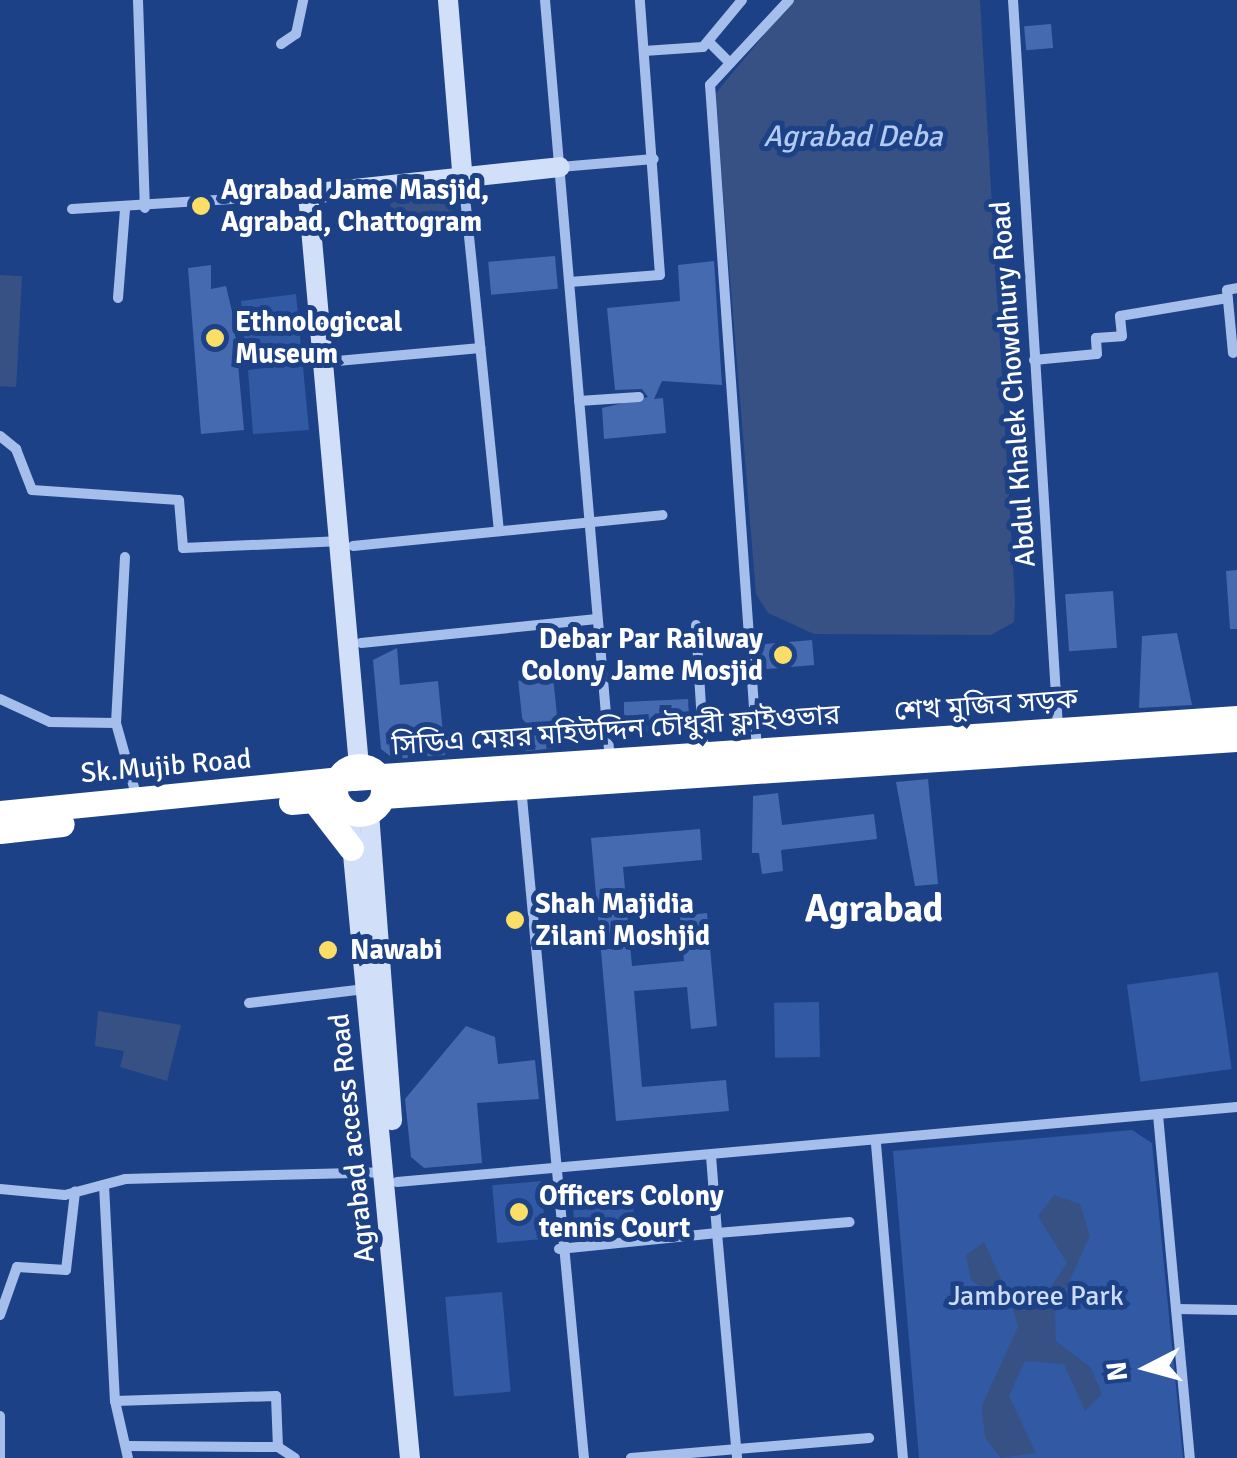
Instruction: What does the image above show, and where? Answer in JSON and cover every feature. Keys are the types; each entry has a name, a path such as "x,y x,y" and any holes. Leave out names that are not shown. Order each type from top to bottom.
{"highway":[{"name":"শেখ মুজিব সড়ক","path":"355,790 756,750 1059,740 1237,719"},
{"name":"সিডিএ মেয়র মহিউদ্দিন চৌধুরী ফ্লাইওভার","path":"0,811 354,778 1237,719"},
{"path":"0,828 296,795 1237,731"},
{"name":"Sk.Mujib Road","path":"0,811 137,800 521,787 1059,740 1237,739"},
{"name":"Sk.Mujib Road","path":"0,828 355,790"},
{"path":"351,848 355,790"}],"street":[{"path":"138,0 145,208"},
{"path":"282,44 296,34 303,0"},
{"path":"448,0 500,531"},
{"path":"545,0 610,762"},
{"path":"570,282 660,275 640,0"},
{"path":"644,51 710,42 742,0"},
{"path":"756,750 710,85 789,0"},
{"name":"Abdul Khalek Chowdhury Road","path":"1013,0 1059,740"},
{"path":"710,42 730,64"},
{"path":"72,209 145,208 313,193 462,172 654,160"},
{"path":"313,193 337,362 348,544 355,790"},
{"path":"313,193 360,643 355,790"},
{"path":"118,298 125,209"},
{"path":"1034,360 1097,354 1096,338 1122,336 1120,316 1228,298 1237,288"},
{"path":"1228,298 1233,352"},
{"path":"337,362 480,348"},
{"path":"579,402 639,396"},
{"path":"0,436 16,449 32,490 179,500 183,548 348,544 662,515"},
{"path":"125,556 116,723 137,800"},
{"path":"360,643 598,619"},
{"path":"696,626 704,755"},
{"path":"0,699 50,722 116,723"},
{"path":"521,787 559,1249 584,1458"},
{"name":"Agrabad access Road","path":"355,790 351,848 365,989 424,1458"},
{"name":"Agrabad access Road","path":"355,790 390,1177 410,1458"},
{"path":"249,1002 365,989"},
{"path":"0,1189 75,1192 104,1185 390,1177 712,1156 876,1144 1237,1107"},
{"path":"1158,1115 1190,1458"},
{"path":"876,1144 904,1458"},
{"path":"712,1156 736,1452"},
{"path":"104,1185 115,1401 128,1452 278,1447 295,1458"},
{"path":"0,1315 17,1268 66,1270 75,1192"},
{"path":"559,1249 850,1222"},
{"path":"1176,1309 1237,1310"},
{"path":"115,1401 276,1396 278,1447"},
{"path":"0,1416 0,1458"},
{"path":"632,1458 869,1438"}],"green space":[{"path":"296,294 309,430 253,434 248,370 293,365 291,353 246,357 241,301"},
{"path":"1218,972 1232,1069 1141,1082 1127,985"},
{"path":"819,1002 820,1057 775,1058 774,1003"},
{"name":"Jamboree Park","path":"1132,1130 1152,1143 1183,1458 919,1458 893,1151"},
{"name":"Officers Colony tennis Court","path":"541,1181 546,1239 497,1243 492,1185"},
{"path":"633,1199 634,1230 574,1232 573,1201"},
{"path":"502,1292 511,1392 454,1397 445,1297"}],"water":[{"name":"Agrabad Deba","path":"793,0 980,0 1015,600 1014,622 991,635 814,634 768,613 756,594 715,94"},
{"path":"450,187 454,225 393,231 389,193"},
{"path":"0,275 22,276 16,387 0,386"},
{"path":"98,1011 181,1025 167,1081 120,1067 124,1051 95,1046"},
{"path":"1054,1195 1080,1204 1090,1236 1055,1313 1056,1341 1091,1368 1102,1394 1085,1411 1064,1364 1025,1361 1009,1396 1036,1453 1001,1458 985,1438 982,1405 1018,1327 1013,1309 971,1280 966,1255 984,1242 1005,1287 1024,1298 1047,1293 1067,1263 1038,1216"}],"building":[{"path":"1051,24 1053,48 1026,50 1024,26"},
{"path":"555,256 558,289 491,295 488,262"},
{"path":"714,261 722,385 662,381 654,399 663,398 666,433 604,439 602,408 648,397 642,389 615,390 607,308 680,301 678,265"},
{"name":"Ethnologiccal Museum","path":"211,265 211,289 226,286 234,320 244,430 201,434 188,268"},
{"path":"1237,570 1237,629 1230,629 1226,571"},
{"path":"1113,591 1117,648 1069,651 1065,594"},
{"path":"1177,633 1192,705 1139,708 1142,636"},
{"name":"Debar Par Railway Colony Jame Mosjid","path":"812,640 814,665 760,670 758,645"},
{"path":"397,648 400,685 438,681 445,755 394,759 381,749 373,660"},
{"path":"553,677 560,748 526,751 518,681"},
{"path":"688,699 691,731 636,733 624,722 624,702"},
{"path":"928,779 938,884 915,886 896,782"},
{"path":"778,793 782,825 874,814 877,839 781,850 783,871 762,874 759,853 752,853 753,796"},
{"path":"700,829 702,860 623,867 632,966 684,961 680,916 707,913 717,1026 691,1029 687,987 634,991 642,1087 726,1080 729,1111 616,1121 591,838"},
{"path":"466,1026 495,1037 498,1064 535,1060 539,1099 477,1103 482,1163 424,1168 411,1157 405,1099"}],"place":[{"name":"Agrabad Jame Masjid, Agrabad, Chattogram","path":"201,206"},
{"name":"Ethnologiccal Museum","path":"215,338"},
{"name":"Debar Par Railway Colony Jame Mosjid","path":"783,655"},
{"name":"Shah Majidia Zilani Moshjid","path":"515,920"},
{"name":"Nawabi","path":"328,950"},
{"name":"Officers Colony tennis Court","path":"519,1212"}],"district":[{"name":"Agrabad","path":"874,909"}]}
